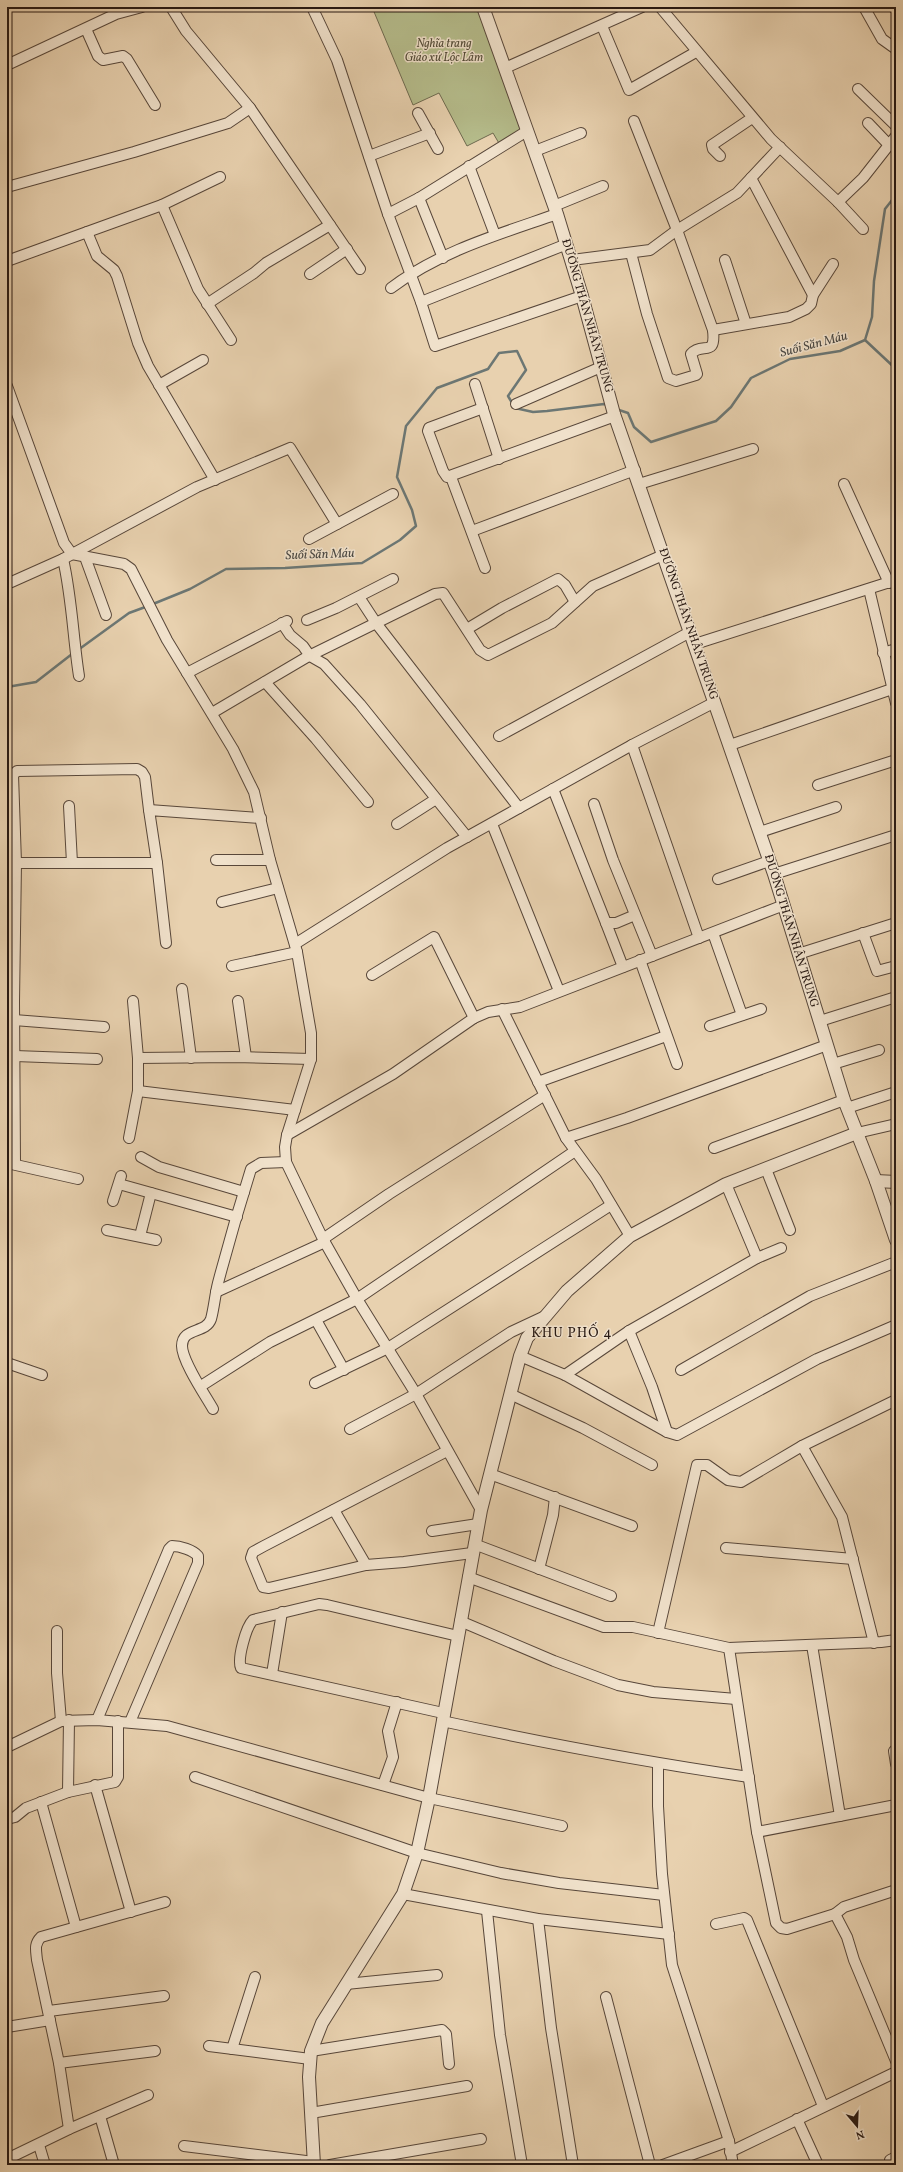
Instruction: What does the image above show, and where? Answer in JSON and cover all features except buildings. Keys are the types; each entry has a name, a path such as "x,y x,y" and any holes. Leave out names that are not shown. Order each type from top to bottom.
{"street":[{"path":"7,65 116,14 142,7"},
{"path":"171,7 186,31 250,108 360,269"},
{"path":"312,7 337,60 388,214 412,273 435,346 582,296"},
{"name":"ĐƯỜNG THÂN NHÂN TRUNG","path":"483,7 567,244 614,415 635,470 760,832 846,1104 876,1181 896,1240"},
{"path":"505,68 642,7"},
{"path":"660,7 752,118 838,202 863,230"},
{"path":"864,7 882,39 896,50"},
{"path":"602,26 629,90 696,52"},
{"path":"86,29 98,56 103,60 123,56 127,59 155,105"},
{"path":"858,89 896,126"},
{"path":"7,187 134,152 228,122 250,108"},
{"path":"418,113 438,149"},
{"path":"720,156 713,149 712,145 752,118"},
{"path":"631,253 647,314 668,378 676,381 697,374 691,354 712,345 714,342 712,330 677,230 634,121"},
{"path":"868,123 889,145"},
{"path":"388,214 419,198 527,131"},
{"path":"369,156 430,133"},
{"path":"534,151 581,133"},
{"path":"838,202 863,178 896,136"},
{"path":"572,260 650,250 677,230 737,193 780,147"},
{"path":"469,166 495,235"},
{"path":"7,261 162,205 220,177"},
{"path":"751,178 813,295"},
{"path":"391,288 412,273 443,258 556,210 603,186"},
{"path":"419,198 443,258"},
{"path":"162,205 198,289 231,340"},
{"path":"207,304 254,273 266,263 330,225"},
{"path":"87,232 97,256 114,270 138,342 159,385 215,480"},
{"path":"421,302 567,244"},
{"path":"310,274 347,249"},
{"path":"724,260 746,324"},
{"path":"712,330 789,317 811,304 813,295 833,264"},
{"path":"159,385 203,360"},
{"path":"516,404 602,368"},
{"path":"475,384 499,459"},
{"path":"7,386 64,544 72,554 128,566 153,614 246,773 254,792 270,860 296,948 311,1033 311,1059 287,1135 285,1147 286,1162 324,1241 357,1299 416,1394 481,1510"},
{"path":"483,408 429,428 428,431 443,471 447,477 451,477 614,415"},
{"path":"7,584 63,560 198,487 290,448 337,524"},
{"path":"639,484 753,449"},
{"path":"472,532 635,470"},
{"path":"451,477 485,568"},
{"path":"695,644 892,581 844,484"},
{"path":"309,539 393,494"},
{"path":"212,713 310,656 440,592 445,594 480,650 488,655 552,623 593,586 663,554"},
{"path":"85,557 106,614"},
{"path":"63,560 69,582 79,676"},
{"path":"307,620 359,597 394,579"},
{"path":"467,629 502,608 558,579 565,585 575,602"},
{"path":"869,589 896,703"},
{"path":"359,597 376,623 519,808"},
{"path":"187,673 285,622 290,635 303,646 310,656 324,664 360,704 467,837"},
{"path":"499,736 690,632"},
{"path":"883,653 896,649"},
{"path":"265,682 321,745 368,802"},
{"path":"730,745 892,689"},
{"path":"232,966 296,948 467,837 632,745 715,702"},
{"path":"632,745 699,938"},
{"path":"818,785 896,760"},
{"path":"78,1179 11,1163 14,1020 10,1000 11,914 16,863 11,848 13,775 17,771 137,769 142,772 145,777 150,810 166,943"},
{"path":"553,789 623,967"},
{"path":"397,824 436,799"},
{"path":"594,804 613,860 652,956"},
{"path":"69,806 72,863"},
{"path":"760,832 836,807"},
{"path":"150,810 261,818"},
{"path":"492,824 559,991"},
{"path":"774,874 896,835"},
{"path":"216,860 270,860"},
{"path":"718,879 770,862"},
{"path":"16,863 157,863"},
{"path":"222,902 278,888"},
{"path":"287,1135 393,1074 474,1018 502,1009 520,1006 784,905"},
{"path":"606,923 616,923 635,915"},
{"path":"798,954 896,923"},
{"path":"713,933 742,1015"},
{"path":"863,933 877,971 896,966"},
{"path":"372,975 434,937 474,1018"},
{"path":"640,960 677,1064"},
{"path":"182,989 191,1058"},
{"path":"820,1021 896,997"},
{"path":"129,1138 138,1091 138,1058 133,1001"},
{"path":"238,1001 246,1057"},
{"path":"710,1026 761,1008"},
{"path":"502,1009 566,1138 596,1179 630,1236"},
{"path":"14,1020 104,1027"},
{"path":"538,1082 666,1036"},
{"path":"566,1138 627,1118 827,1045"},
{"path":"833,1064 879,1050"},
{"path":"138,1058 246,1057 311,1059"},
{"path":"12,1062 98,1058"},
{"path":"138,1091 295,1110"},
{"path":"714,1148 846,1104 896,1092"},
{"path":"216,1292 324,1241 389,1194 545,1095"},
{"path":"184,2146 314,2164 310,2055 322,2023 402,1894 417,1853 429,1798 478,1524 520,1356 527,1338 543,1317 567,1291 630,1236 726,1184 857,1133 896,1124"},
{"path":"200,1386 270,1342 357,1299 575,1151"},
{"path":"141,1156 159,1167 244,1192"},
{"path":"213,1409 190,1368 182,1349 182,1343 188,1333 209,1324 216,1292 251,1169 255,1165 286,1162"},
{"path":"766,1168 790,1230"},
{"path":"114,1201 120,1180 151,1193 237,1217"},
{"path":"876,1181 896,1182"},
{"path":"726,1184 757,1258"},
{"path":"140,1236 151,1193"},
{"path":"315,1383 388,1348 611,1205"},
{"path":"107,1230 156,1240"},
{"path":"565,1375 629,1331 757,1258 781,1248"},
{"path":"681,1370 810,1296 896,1262"},
{"path":"350,1429 416,1394 511,1332 543,1317"},
{"path":"316,1320 344,1370"},
{"path":"520,1356 565,1375 674,1435 680,1434 817,1359 896,1325"},
{"path":"629,1331 652,1387 667,1432"},
{"path":"7,1362 42,1376"},
{"path":"510,1394 583,1428 652,1465"},
{"path":"658,1633 697,1465 702,1463 728,1480 741,1482 802,1446 896,1400"},
{"path":"802,1446 842,1517 874,1643"},
{"path":"447,1451 253,1552 251,1558 263,1587 269,1588 366,1565 399,1563 473,1549 539,1569 611,1596"},
{"path":"490,1474 632,1526"},
{"path":"539,1569 553,1515 555,1497"},
{"path":"334,1510 366,1565"},
{"path":"432,1531 478,1524"},
{"path":"97,1720 169,1549 172,1546 176,1546 195,1553 198,1556 198,1563 130,1722"},
{"path":"726,1548 852,1559"},
{"path":"468,1577 604,1627 633,1627 729,1648 874,1643 896,1640"},
{"path":"458,1636 319,1604 253,1620 248,1625 240,1660 242,1668 396,1702 443,1717 544,1743 658,1764 749,1777"},
{"path":"272,1674 282,1612"},
{"path":"460,1621 554,1661 618,1685 653,1692 736,1699"},
{"path":"58,1631 57,1673 65,1720 68,1792"},
{"path":"812,1645 840,1816"},
{"path":"729,1648 756,1832 779,1927 794,1928 835,1914 844,1907 893,1890"},
{"path":"383,1786 393,1757 388,1731 396,1702"},
{"path":"7,1747 65,1720 118,1721 166,1726 429,1798 562,1826"},
{"path":"7,1819 41,1802 68,1792 95,1785 115,1782 117,1779 118,1721"},
{"path":"894,1751 896,1764"},
{"path":"658,1764 658,1806 664,1895 675,1975 729,2141 733,2165"},
{"path":"195,1777 417,1853 501,1873 559,1883 664,1895"},
{"path":"95,1785 131,1912"},
{"path":"41,1802 76,1927"},
{"path":"756,1832 896,1805"},
{"path":"402,1894 487,1911 538,1919 669,1934"},
{"path":"69,2129 59,2063 35,1946 42,1936 165,1902"},
{"path":"487,1911 500,2035 522,2165"},
{"path":"835,1914 847,1937 896,2061"},
{"path":"716,1924 744,1918 747,1920 823,2106"},
{"path":"538,1919 551,2028 573,2165"},
{"path":"346,1984 437,1975"},
{"path":"232,2049 255,1977"},
{"path":"7,2027 50,2016 164,1996"},
{"path":"606,1997 650,2165"},
{"path":"209,2046 310,2055 442,2030 446,2034 449,2064"},
{"path":"59,2063 155,2051"},
{"path":"730,2152 896,2072"},
{"path":"311,2113 467,2086"},
{"path":"7,2159 39,2145 69,2129 148,2095"},
{"path":"100,2116 114,2165"},
{"path":"798,2119 818,2165"},
{"path":"330,2165 481,2139"},
{"path":"664,2165 729,2141"},
{"path":"39,2145 45,2165"}],"green space":[{"name":"Nghĩa trang Giáo xứ Lộc Lâm","path":"372,7 477,7 521,130 500,145 493,133 467,146 439,93 413,105"}],"waterway":[{"name":"Suối Săn Máu","path":"616,409 628,413 634,427 651,442 716,421 731,407 751,378 790,359 840,351 865,340 872,317 874,281 885,209 896,195"},
{"path":"865,340 896,369"},
{"name":"Suối Săn Máu","path":"153,604 190,589 226,569 285,568 362,563 400,540 416,526 412,510 397,477 406,426 437,388 488,369 499,353 517,351 526,370 508,396 515,408 533,412 604,404 608,405"},
{"name":"Suối Săn Máu","path":"78,650 129,613 148,606"},
{"name":"Suối Săn Máu","path":"7,687 36,682 72,654"}],"district":[{"name":"KHU PHỐ 4","path":"572,1333"}]}
